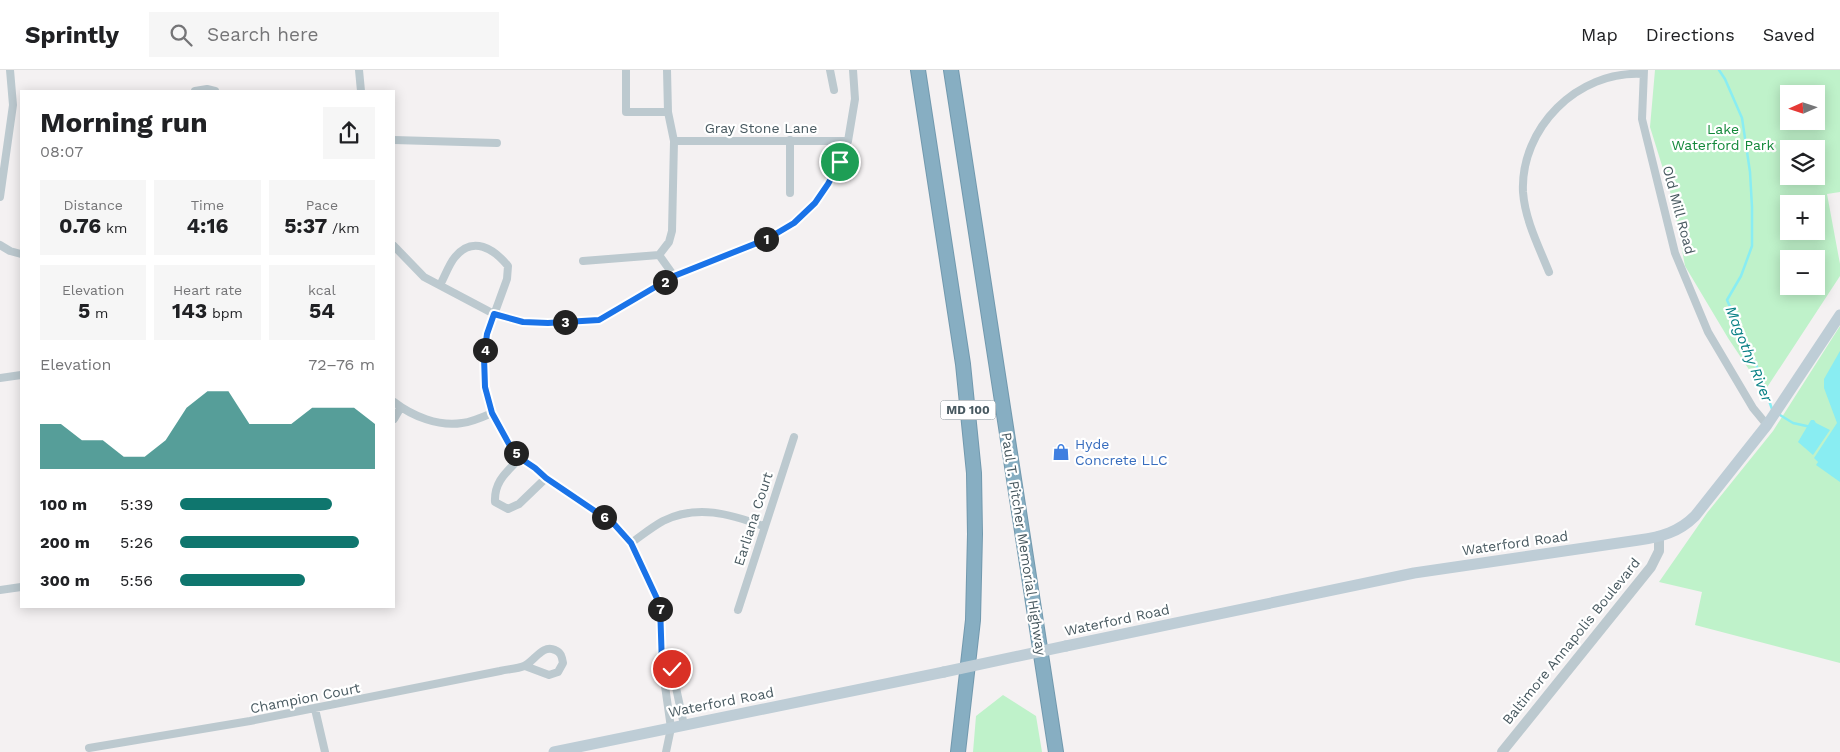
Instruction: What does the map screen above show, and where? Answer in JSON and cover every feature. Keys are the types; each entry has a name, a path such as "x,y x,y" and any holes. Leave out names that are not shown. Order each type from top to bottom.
{"highway":[{"name":"MD 100","path":"918,70 963,364 974,473 973,620 958,752"},
{"name":"Paul T. Pitcher Memorial Highway","path":"951,70 1056,752"}],"main road":[{"path":"1659,536 1683,527 1695,516 1767,425 1840,315"},
{"name":"Waterford Road","path":"554,752 1414,573 1659,536"}],"street":[{"path":"0,197 13,105 10,70"},
{"path":"359,70 361,90"},
{"path":"626,70 626,112 668,112"},
{"path":"583,261 659,255 669,242 672,231 674,141 668,112 667,70"},
{"path":"830,70 834,90"},
{"path":"395,247 424,277 494,314 523,322 548,323 599,320 674,276 767,239 794,223 815,203 828,184 848,141 855,99 853,70"},
{"path":"1549,272 1524,201 1524,174 1532,142 1548,115 1582,86 1600,79 1643,72"},
{"name":"Old Mill Road","path":"1643,72 1642,119 1676,253 1708,332 1753,408 1767,425"},
{"path":"13,105 20,106"},
{"path":"395,140 497,143"},
{"path":"790,140 790,193"},
{"name":"Gray Stone Lane","path":"674,141 848,141"},
{"path":"0,245 20,254"},
{"path":"440,285 455,257 468,246 476,245 493,251 508,266 507,279 487,334 484,357 485,387 492,413 509,444 520,458 614,524 631,543 660,605 662,665 671,728 666,752"},
{"path":"659,255 674,276"},
{"path":"0,378 20,375"},
{"path":"397,405 433,422 461,423 492,413"},
{"name":"Earliana Court","path":"738,610 794,436"},
{"path":"520,458 498,482 495,495 496,502 508,509 519,504 546,478"},
{"path":"631,543 662,522 677,515 704,512 729,514 764,526"},
{"name":"Baltimore Annapolis Boulevard","path":"1502,752 1651,567 1659,551 1659,536"},
{"path":"0,590 20,587"},
{"name":"Champion Court","path":"89,748 315,709 525,666 549,674 558,672 563,663 557,650 548,649 543,650 525,666"},
{"path":"662,665 672,669 684,725"},
{"path":"315,709 325,752"},
{"path":"320,752 322,740"}],"green space":[{"name":"Lake Waterford Park","path":"1655,70 1840,70 1840,192 1827,194 1840,264 1840,276 1764,392 1728,338 1685,266 1673,201 1650,127"},
{"path":"1840,326 1840,663 1695,625 1702,592 1659,582 1707,513 1773,431"},
{"path":"1003,695 1036,716 1042,752 973,752 976,716"}],"water":[{"path":"1840,351 1840,482 1816,465 1818,462 1814,458 1837,423 1824,388 1824,379"},
{"path":"1811,420 1830,430 1813,455 1798,442"}],"waterway":[{"name":"Magothy River","path":"1719,70 1725,79 1742,118 1750,172 1752,207 1752,246 1741,276 1727,300 1757,367 1772,409"},
{"name":"Magothy River","path":"1780,415 1793,423 1811,427"}],"place":[{"name":"Hyde Concrete LLC","path":"1061,452"}],"route":[{"path":"672,669 662,665 660,605 631,543 614,524 546,478 520,458 509,444 492,413 485,387 484,357 487,334 494,314 523,322 548,323 599,320 674,276 767,239 794,223 815,203 840,162"}]}
